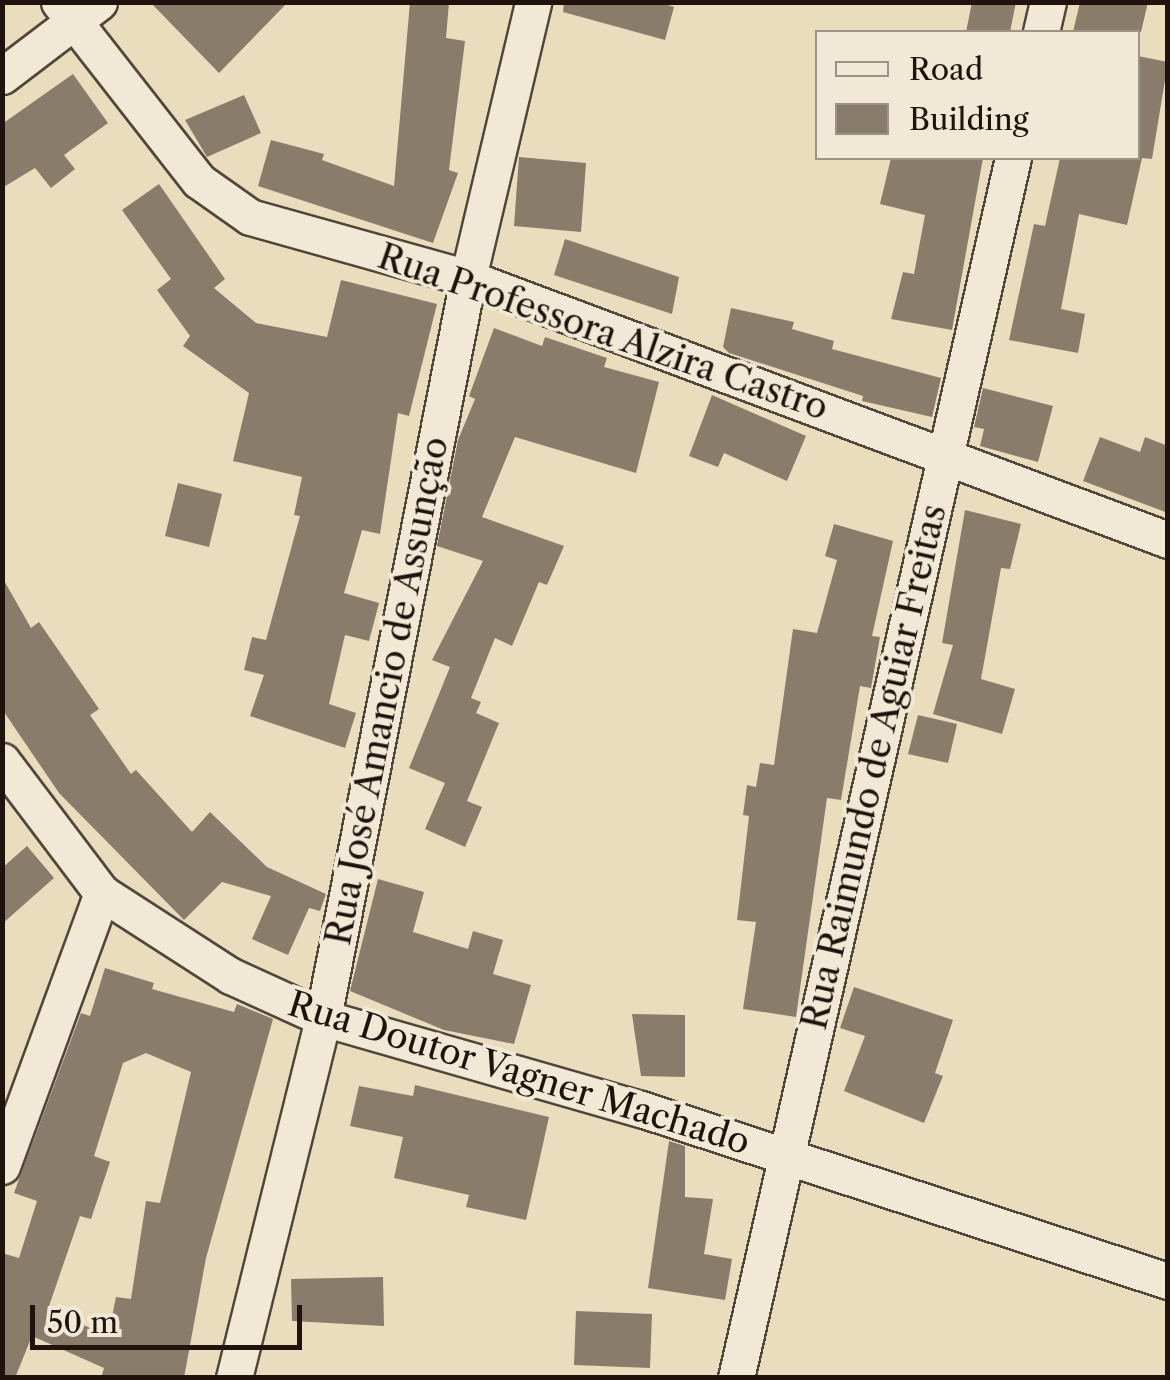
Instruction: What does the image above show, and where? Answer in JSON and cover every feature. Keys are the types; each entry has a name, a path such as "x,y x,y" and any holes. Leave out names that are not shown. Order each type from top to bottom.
{"street":[{"name":"Rua José Amancio de Assunção","path":"234,1378 323,1018 468,278 532,2"},
{"path":"1041,30 1048,2"},
{"name":"Rua Professora Alzira Castro","path":"77,9 198,182 224,203 250,216 468,278 1168,540"},
{"path":"2,76 77,9"},
{"name":"Rua Raimundo de Aguiar Freitas","path":"736,1378 1013,160"},
{"name":"Rua Doutor Vagner Machado","path":"2,761 16,807 102,893 231,976 323,1018 784,1156 1168,1281"},
{"path":"2,1166 102,893"}],"building":[{"path":"150,2 288,2 219,73"},
{"path":"410,2 449,2 446,38 465,41 449,170 458,173 433,243 258,186 271,140 324,154 322,160 394,186"},
{"path":"564,2 658,2 674,7 665,40 563,12"},
{"path":"972,2 1016,2 1010,30 966,30"},
{"path":"1080,2 1148,2 1141,32 1073,30"},
{"path":"1140,56 1168,62 1152,159 1142,158 1127,225 1079,214 1061,309 1085,314 1078,353 1009,340 1034,224 1045,226 1060,160 1140,160"},
{"path":"73,74 108,123 64,155 75,169 51,188 35,168 2,188 2,124"},
{"path":"244,95 261,133 207,157 185,120"},
{"path":"519,157 586,163 581,232 514,226"},
{"path":"891,160 983,160 952,330 891,319 903,272 914,274 925,215 880,204"},
{"path":"159,184 225,279 214,288 256,323 327,337 341,280 437,304 409,416 398,413 380,534 362,530 344,593 379,603 369,641 345,635 329,704 356,713 345,748 250,716 264,675 244,670 252,637 266,640 300,516 294,515 302,477 233,461 249,393 183,346 190,336 157,290 171,279 122,210"},
{"path":"565,239 679,277 672,314 554,275"},
{"path":"731,308 794,322 792,329 834,341 832,349 941,378 932,417 862,401 863,396 729,353 723,347"},
{"path":"494,328 542,346 545,337 607,358 604,367 659,382 636,473 515,437 482,517 564,546 547,585 539,582 512,646 495,638 471,698 481,702 476,713 499,723 467,801 482,807 465,847 425,829 445,783 409,768 450,667 432,660 483,561 437,546 458,440 475,399 469,396"},
{"path":"983,388 1053,406 1038,462 980,446 984,429 974,427"},
{"path":"712,395 806,436 787,481 724,453 718,467 689,456"},
{"path":"1100,437 1140,452 1145,437 1168,446 1168,513 1083,481"},
{"path":"178,483 222,494 209,547 165,536"},
{"path":"965,510 1021,524 1010,569 1001,568 981,679 1015,689 1002,734 933,714 953,645 942,643"},
{"path":"834,524 893,541 872,636 880,637 871,688 860,686 841,800 827,798 796,1017 743,1009 756,922 737,920 749,816 743,815 747,785 756,787 760,763 774,765 793,629 817,633 837,560 825,556"},
{"path":"2,577 31,628 39,622 99,709 90,715 131,774 136,770 192,832 210,812 267,867 326,894 320,911 309,908 288,955 252,939 271,896 222,882 184,920 59,793 2,709"},
{"path":"918,715 957,724 948,763 908,754"},
{"path":"27,846 54,878 2,924 2,868"},
{"path":"378,879 424,892 413,932 468,949 473,931 503,940 493,974 531,985 514,1044 444,1030 350,991"},
{"path":"105,968 154,983 152,989 234,1012 237,1004 273,1019 206,1258 184,1378 101,1378 104,1368 32,1336 15,1378 2,1378 2,1253 19,1258 37,1201 14,1193 81,1013 90,1016","holes":["146,1053 191,1072 160,1203 146,1201 131,1299 116,1297 108,1336 48,1309 80,1216 91,1219 110,1162 94,1156 123,1063"]},
{"path":"854,987 953,1020 935,1073 943,1076 924,1123 844,1091 865,1036 840,1028"},
{"path":"632,1014 685,1015 685,1077 641,1076"},
{"path":"415,1085 549,1117 526,1220 466,1207 469,1195 394,1178 403,1137 350,1126 359,1086 413,1096"},
{"path":"669,1141 685,1146 685,1197 713,1199 704,1254 732,1259 725,1300 648,1288"},
{"path":"383,1277 384,1326 292,1321 291,1279"},
{"path":"576,1311 652,1314 650,1368 574,1365"}]}
